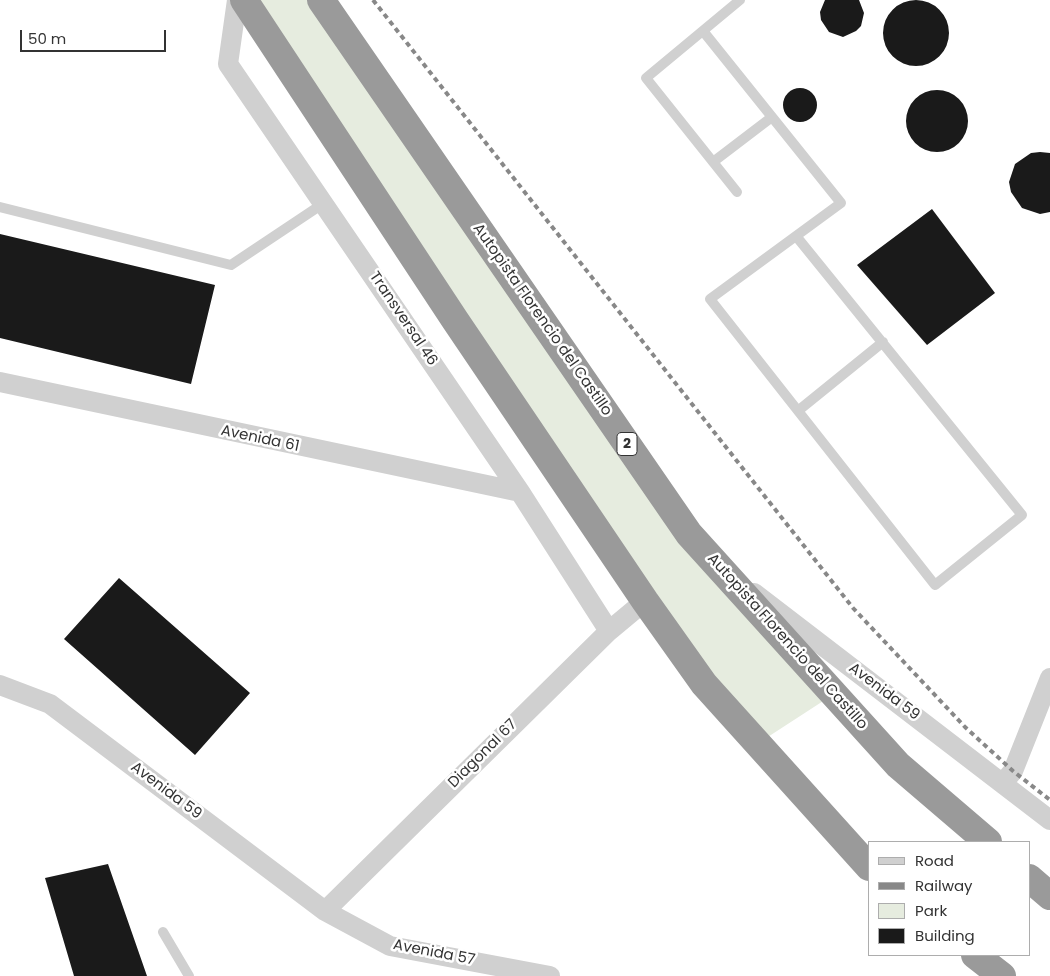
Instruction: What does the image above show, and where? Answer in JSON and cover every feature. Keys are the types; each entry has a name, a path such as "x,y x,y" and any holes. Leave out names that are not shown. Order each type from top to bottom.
{"highway":[{"path":"244,0 645,601 704,684 868,865"},
{"name":"Autopista Florencio del Castillo","path":"321,0 688,534 898,765 987,841"},
{"path":"1030,879 1050,896"},
{"path":"976,956 998,975"}],"street":[{"name":"Transversal 46","path":"237,0 228,64 520,492 609,631"},
{"name":"Avenida 61","path":"0,382 520,492"},
{"name":"Avenida 59","path":"716,564 1050,820"},
{"name":"Diagonal 67","path":"325,910 609,631 645,601"},
{"path":"1003,783 1013,770 1050,678"},
{"name":"Avenida 59","path":"0,685 50,704 325,910"},
{"name":"Avenida 57","path":"325,910 390,946 550,976"}],"lane":[{"path":"737,192 646,78 740,0"},
{"path":"703,31 841,202 710,299 935,585 1022,515 796,236"},
{"path":"713,162 772,117"},
{"path":"0,207 231,265 324,203"},
{"path":"798,410 883,342"},
{"path":"163,932 189,976"}],"green space":[{"path":"245,0 321,0 689,534 834,694 757,744"}],"building":[{"path":"825,0 859,0 864,13 861,26 856,31 843,37 829,32 821,20 820,12"},
{"path":"916,0 928,3 939,10 946,21 949,33 946,45 939,56 928,63 916,66 904,63 893,56 886,45 883,33 886,21 893,10 904,3"},
{"path":"800,88 807,89 812,93 816,98 816,112 812,117 807,121 800,122 793,121 788,117 784,112 783,105 784,98 788,93 793,89"},
{"path":"937,90 954,95 959,99 963,104 968,121 963,138 959,143 954,147 937,152 920,147 915,143 911,138 906,121 911,104 915,99 920,95"},
{"path":"1031,153 1050,153 1050,212 1040,214 1022,208 1011,192 1009,182 1015,164"},
{"path":"932,209 995,293 927,345 857,265"},
{"path":"0,234 215,285 191,384 0,338"},
{"path":"119,578 250,693 195,755 64,639"},
{"path":"108,864 147,976 74,976 45,878"}],"railway":[{"path":"373,0 853,608 965,727 1013,771 1050,800"}]}
